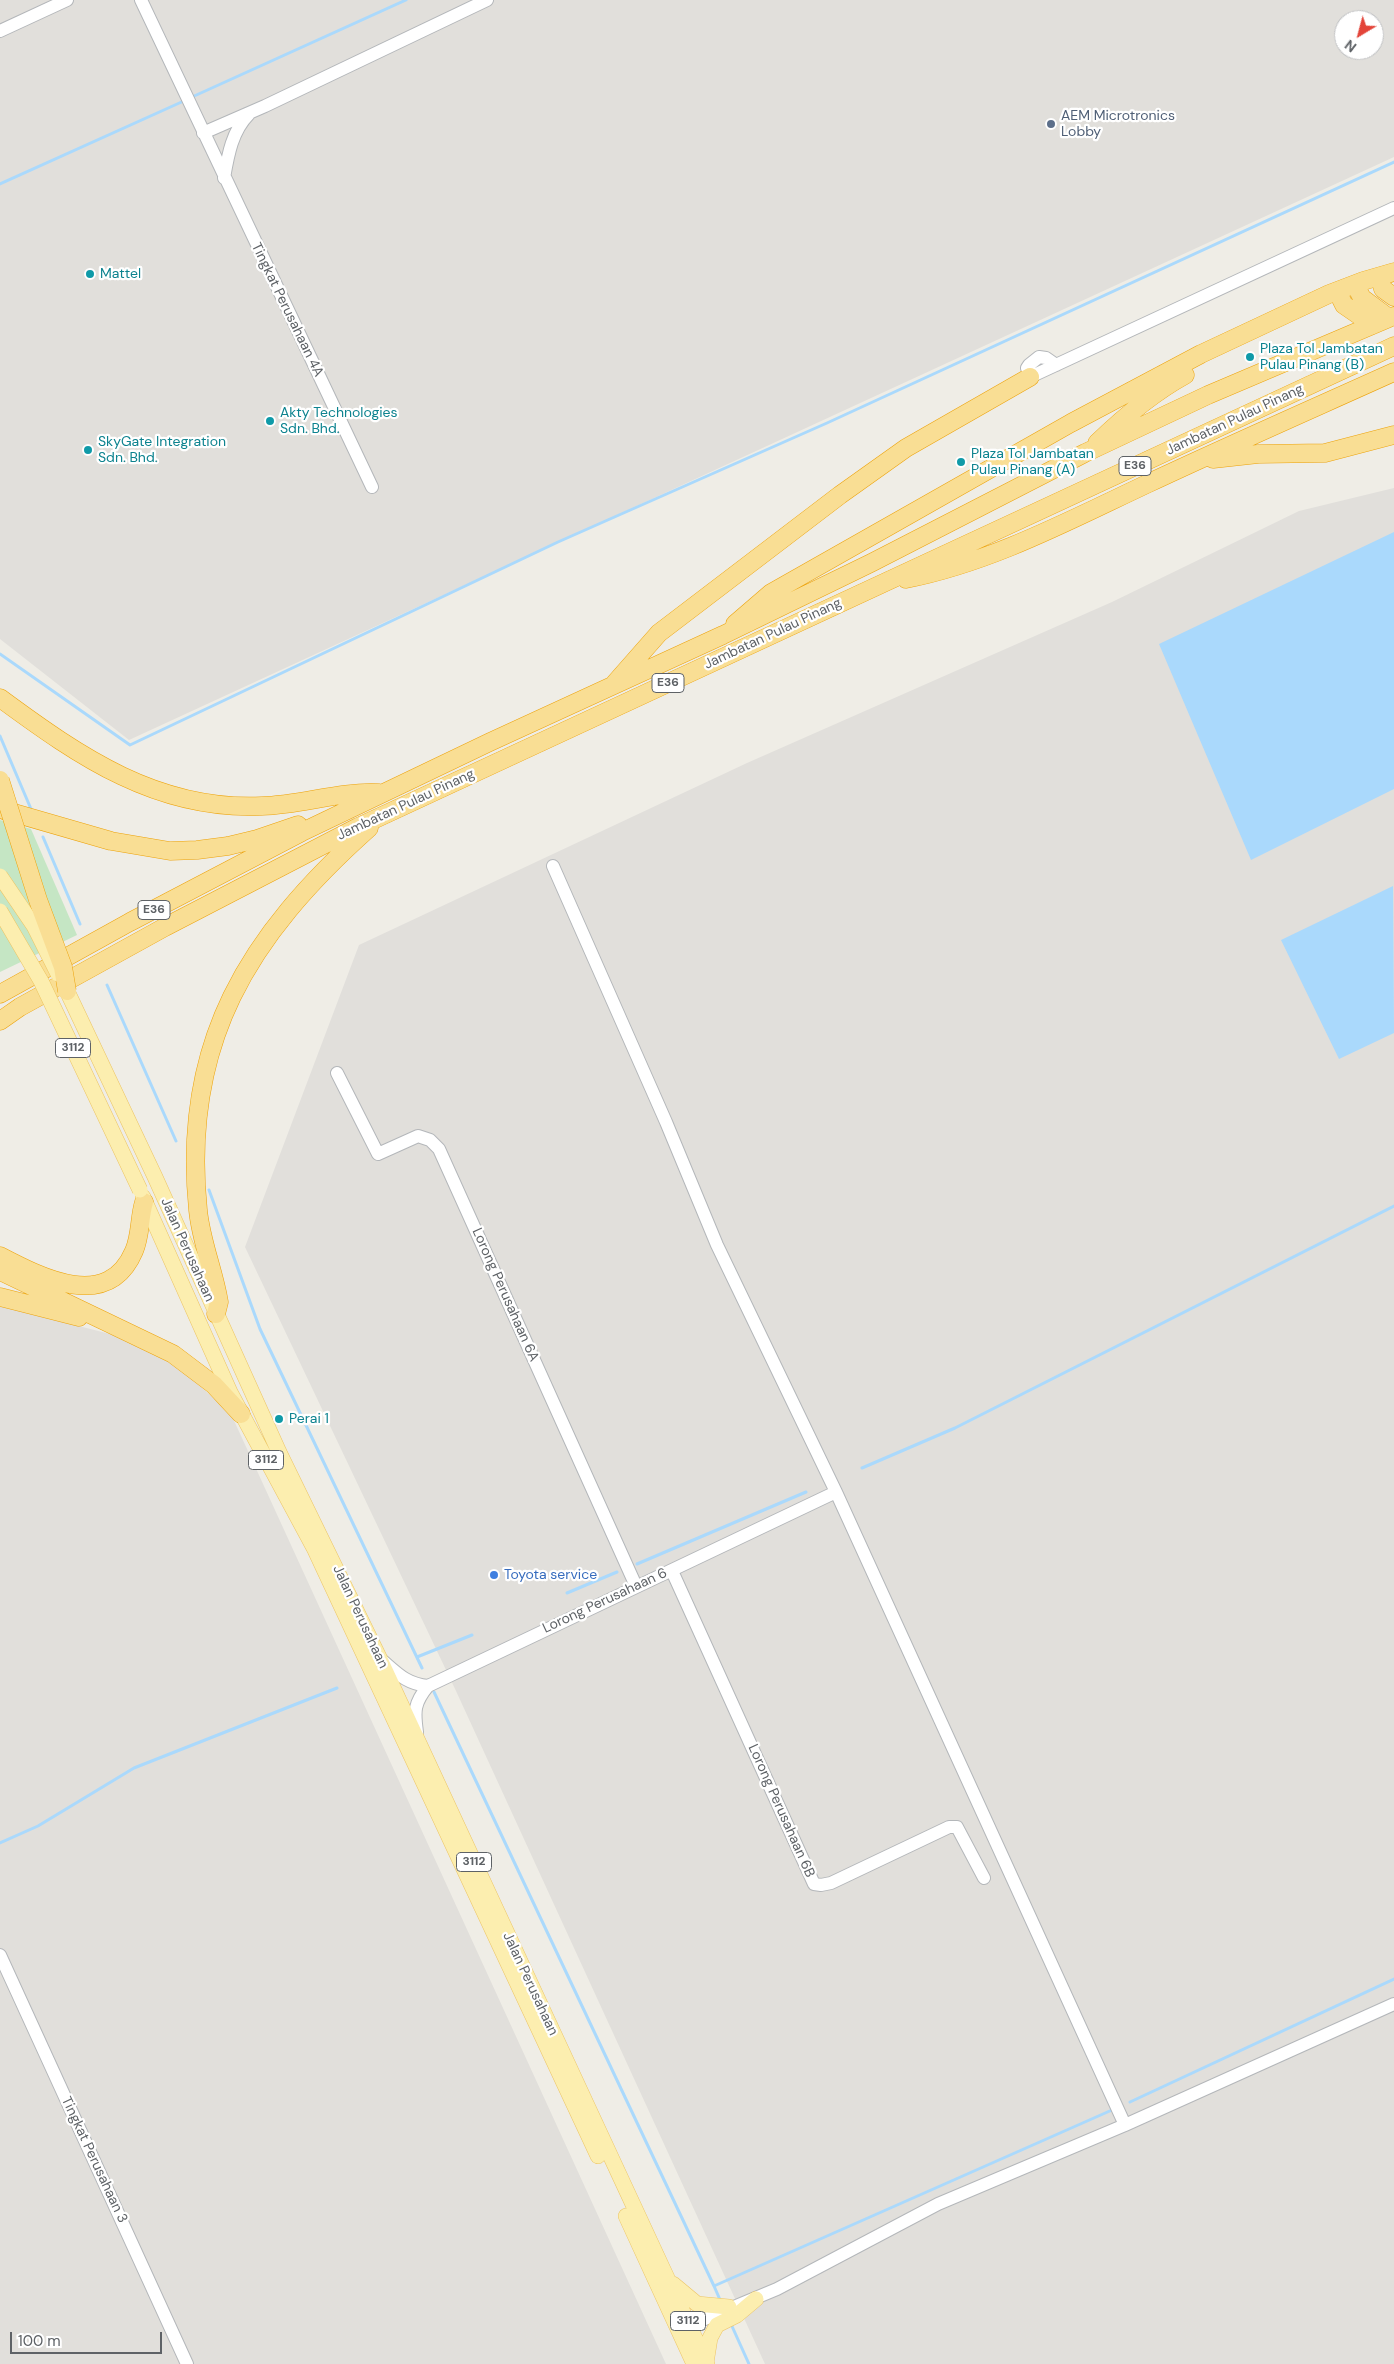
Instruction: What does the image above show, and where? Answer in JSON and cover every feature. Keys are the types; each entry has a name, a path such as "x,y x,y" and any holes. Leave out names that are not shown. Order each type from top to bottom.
{"highway":[{"path":"1085,453 1127,415 1167,385 1340,297 1390,278"},
{"path":"1390,278 1383,289 1394,298"},
{"name":"Jambatan Pulau Pinang","path":"723,635 750,608 771,593 1158,376 1329,294 1363,281 1390,278"},
{"path":"1358,290 1362,298 1392,317"},
{"path":"1340,297 1344,305 1373,325"},
{"name":"Jambatan Pulau Pinang","path":"0,994 130,922 310,828 723,635 879,559 1085,453 1216,391 1392,317"},
{"name":"Jambatan Pulau Pinang","path":"0,1021 20,1007 174,922 385,815 876,585 1394,346"},
{"path":"876,585 957,567 995,553 1394,372"},
{"path":"611,687 659,634 840,495 906,448 1030,377"},
{"path":"1202,459 1258,454 1325,453 1394,435"},
{"path":"0,698 95,763 153,790 187,800 223,806 264,806 357,792 382,794"},
{"path":"0,780 38,900 63,967 67,991"},
{"path":"0,810 111,841 170,851 197,850 234,845 257,839 292,825 310,828"},
{"path":"216,1314 219,1302 200,1228 194,1163 199,1094 214,1040 226,1010 249,965 289,908 332,861 385,815"},
{"path":"0,1256 40,1275 69,1285 84,1286 104,1283 116,1276 130,1258 137,1243 142,1196"},
{"path":"0,1271 159,1346 186,1363 214,1385 241,1414"},
{"path":"0,1297 91,1320 109,1322"}],"main road":[{"name":"Jalan Perusahaan","path":"0,876 34,926 67,991 155,1177 279,1452 379,1657 642,2226 669,2280 684,2327"},
{"name":"Jalan Perusahaan","path":"0,910 41,981 142,1196 241,1414 315,1550 703,2364"},
{"path":"669,2280 713,2315"},
{"path":"713,2315 756,2299"},
{"path":"713,2315 733,2309"},
{"path":"703,2364 710,2338 713,2315"}],"street":[{"path":"0,31 66,0"},
{"name":"Tingkat Perusahaan 4A","path":"141,0 192,112 372,486"},
{"path":"224,178 231,143 248,114 488,0"},
{"path":"203,133 265,106"},
{"path":"1030,377 1394,208"},
{"path":"553,866 666,1122 717,1245 836,1492 1125,2125"},
{"name":"Lorong Perusahaan 6A","path":"337,1073 378,1154 418,1136 430,1140 439,1149 636,1586"},
{"name":"Lorong Perusahaan 6","path":"428,1686 836,1492"},
{"name":"Lorong Perusahaan 6B","path":"672,1571 814,1884 831,1883 949,1827 957,1827 984,1878"},
{"path":"379,1657 398,1675 410,1682 428,1686 417,1702 414,1712 418,1742"},
{"name":"Tingkat Perusahaan 3","path":"0,1955 187,2364"},
{"path":"756,2299 938,2204 1125,2125 1394,2004"},
{"path":"684,2327 713,2315"}],"shaded area":[{"path":"0,0 1394,0 1394,157 129,740 0,639"},
{"name":"Perai 1","path":"1394,488 1394,2364 765,2364 456,1691 245,1247 359,945 747,763 1112,602 1299,511"},
{"path":"0,1306 114,1335 178,1366 231,1414 666,2364 0,2364"}],"green space":[{"path":"0,820 31,829 77,935 0,972"}],"water":[{"path":"1394,532 1394,789 1251,860 1159,644"},
{"path":"1393,886 1394,1033 1339,1059 1281,940"}],"waterway":[{"path":"192,97 406,0"},
{"path":"0,184 186,100"},
{"path":"0,654 130,745 558,542 827,423 1394,162"},
{"path":"0,736 31,809"},
{"path":"43,837 80,924"},
{"path":"107,985 176,1141"},
{"path":"209,1190 260,1329 422,1668"},
{"path":"862,1468 955,1428 1394,1206"},
{"path":"637,1564 806,1492"},
{"path":"567,1593 617,1572"},
{"path":"417,1657 472,1635"},
{"path":"0,1843 38,1826 134,1768 337,1688"},
{"path":"434,1692 714,2286 1112,2110"},
{"path":"1130,2102 1394,1979"},
{"path":"714,2286 721,2302"},
{"path":"731,2324 749,2364"}],"place":[{"name":"AEM Microtronics Lobby","path":"1051,124"},
{"name":"Mattel","path":"90,274"},
{"name":"Plaza Tol Jambatan Pulau Pinang (B)","path":"1250,357"},
{"name":"Akty Technologies Sdn. Bhd.","path":"270,421"},
{"name":"SkyGate Integration Sdn. Bhd.","path":"88,450"},
{"name":"Plaza Tol Jambatan Pulau Pinang (A)","path":"961,462"},
{"name":"Perai 1","path":"279,1419"},
{"name":"Toyota service","path":"494,1575"}]}
